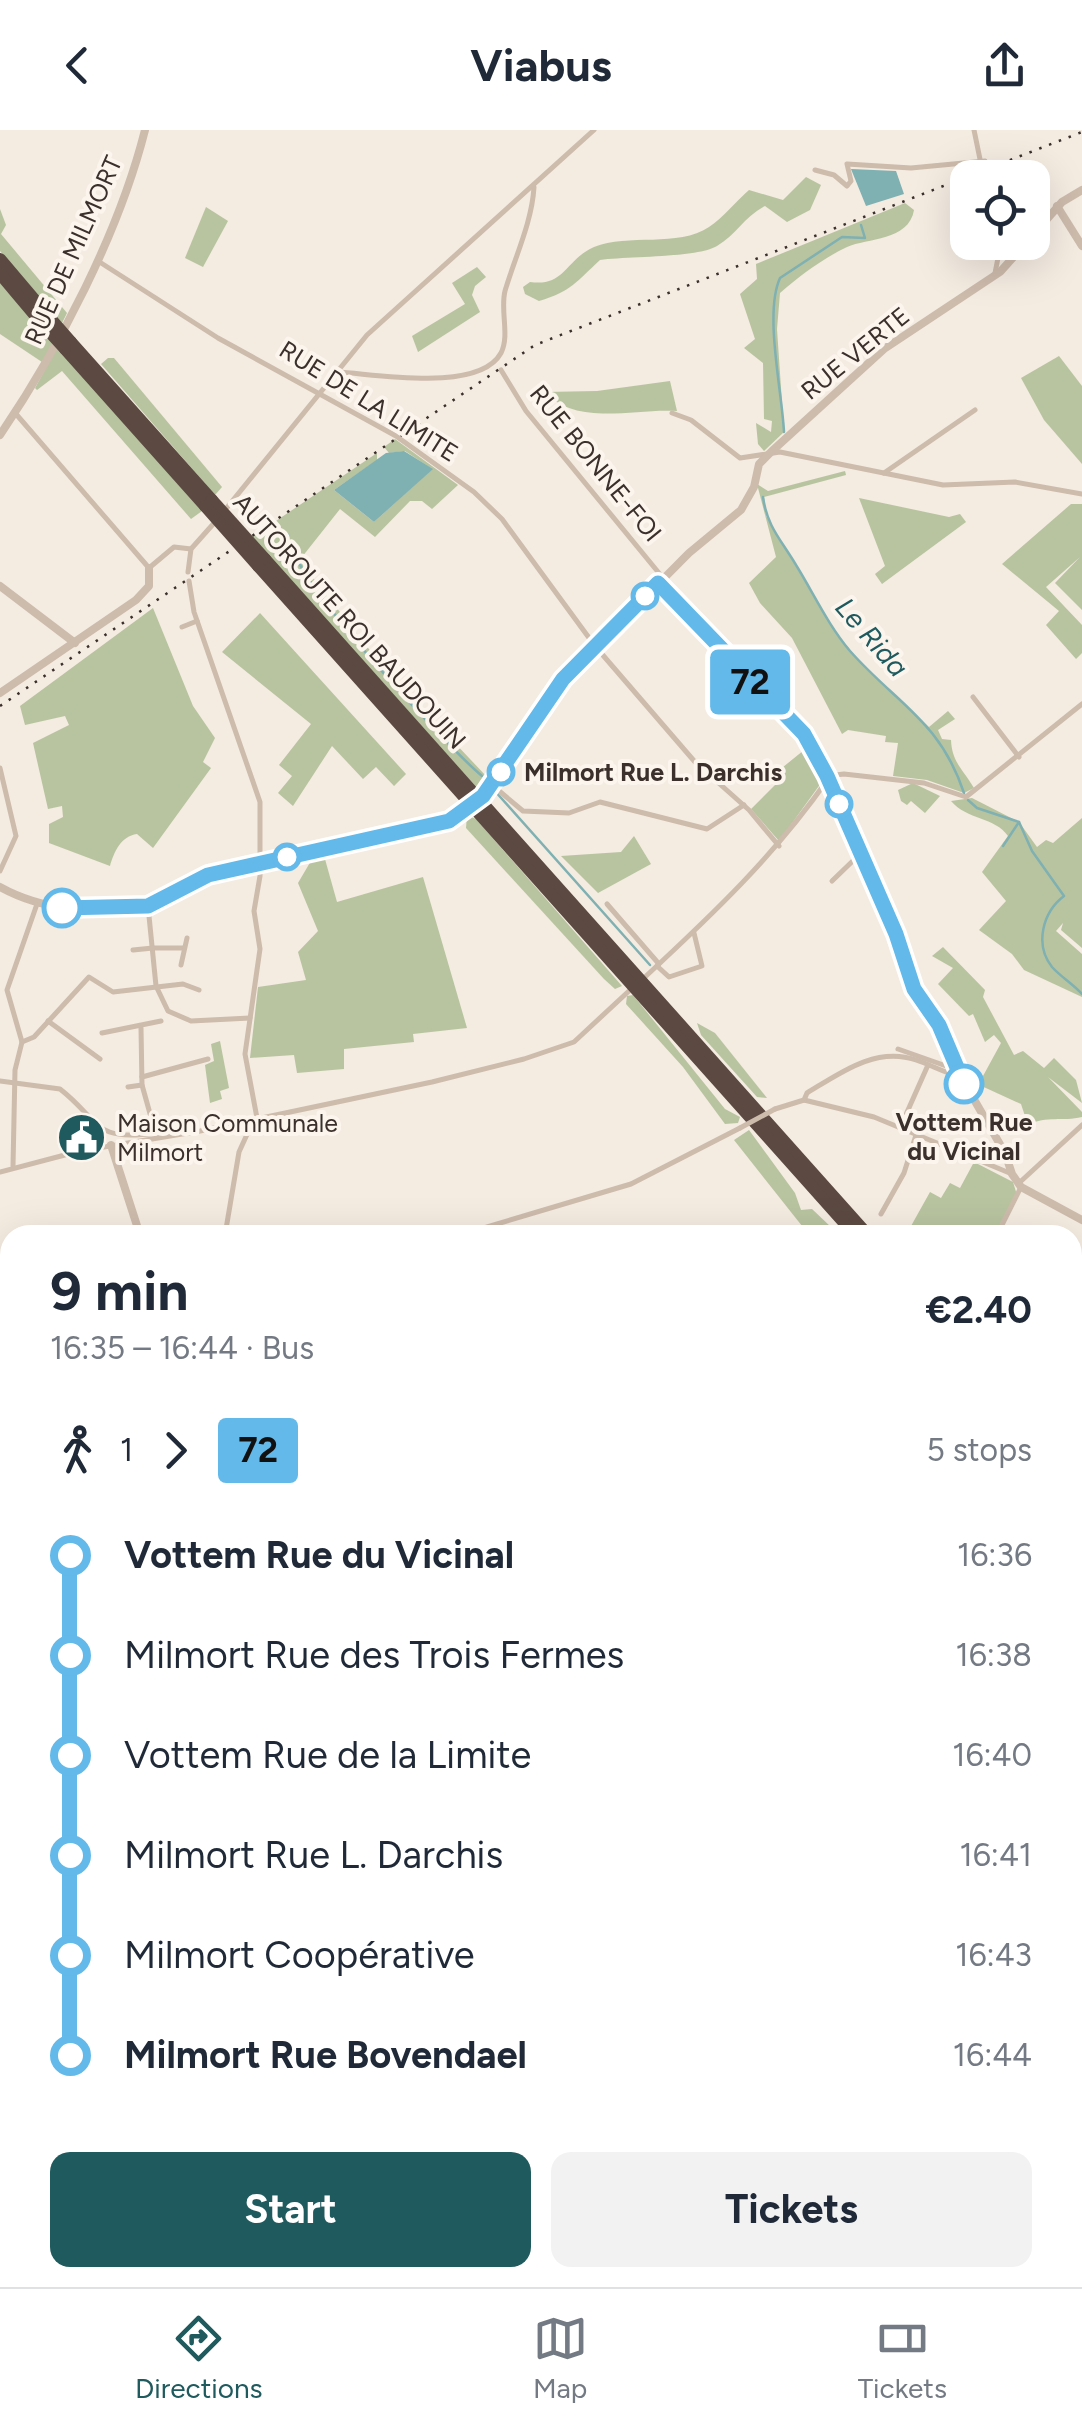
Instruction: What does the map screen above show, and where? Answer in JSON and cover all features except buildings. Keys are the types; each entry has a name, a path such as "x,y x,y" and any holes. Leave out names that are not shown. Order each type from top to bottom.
{"highway":[{"name":"AUTOROUTE ROI BAUDOUIN","path":"0,259 47,322"},
{"name":"AUTOROUTE ROI BAUDOUIN","path":"0,274 859,1225"},
{"name":"AUTOROUTE ROI BAUDOUIN","path":"261,562 847,1225"}],"street":[{"name":"RUE DE MILMORT","path":"0,435 16,414 96,260 145,130"},
{"path":"188,572 191,549 286,438 318,391 377,325 594,130"},
{"path":"815,170 834,175 847,186 851,182 847,164 911,168 983,163 974,130"},
{"path":"337,372 410,378 468,374 496,359 503,347 504,295 534,187"},
{"path":"1050,214 1082,190"},
{"path":"1057,206 1082,246"},
{"name":"RUE DE LA LIMITE","path":"96,260 218,338 396,436 474,492 521,542 595,646 701,769 744,805 780,846"},
{"path":"995,275 998,260"},
{"name":"RUE VERTE","path":"756,476 760,464 772,451 884,349 995,275 1010,260"},
{"name":"RUE BONNE-FOI","path":"501,370 536,424 661,580"},
{"path":"884,474 975,410"},
{"path":"672,413 692,420 730,454 752,456 772,451 961,486 1009,482 1082,494"},
{"path":"16,414 149,568"},
{"path":"483,796 558,686 661,580 741,510 756,476 752,456"},
{"path":"0,693 144,594 149,568 174,548 191,549"},
{"path":"661,580 804,734 881,901 914,989 939,1025 956,1067 1005,1153 1012,1174 1020,1185 1082,1220"},
{"path":"190,581 197,622 257,788 260,862 254,910 260,949 246,1054 256,1118 239,1152 227,1225"},
{"path":"0,586 74,643"},
{"path":"182,627 197,622"},
{"path":"973,697 1019,757"},
{"path":"645,977 694,934 780,846 827,778 844,774 924,783 966,797 1082,704"},
{"path":"0,768 16,836 0,872"},
{"path":"492,785 522,811 569,812 603,802 707,829 744,805"},
{"path":"0,888 37,904 76,910 148,906 192,880 401,834 449,821 469,809"},
{"path":"832,880 860,854"},
{"path":"13,1168 15,1082 22,1042 7,990 37,904"},
{"path":"607,904 669,977 702,966 694,934"},
{"path":"148,906 156,986 162,1004 179,1019 250,1018"},
{"path":"181,965 186,938"},
{"path":"133,950 184,948"},
{"path":"22,1042 32,1039 89,977 111,992 185,984 199,990"},
{"path":"0,1172 156,1136 444,1080 564,1047 630,990"},
{"path":"102,1033 161,1021"},
{"path":"48,1022 100,1059"},
{"path":"141,1028 142,1085 156,1136"},
{"path":"898,1049 956,1067"},
{"path":"804,1100 807,1093 866,1060 904,1057 963,1075"},
{"path":"142,1076 208,1059"},
{"path":"900,1128 928,1065"},
{"path":"0,1081 60,1089 104,1132 156,1136"},
{"path":"128,1087 142,1085"},
{"path":"493,1225 624,1186 775,1110 804,1100 900,1128 1012,1174"},
{"path":"1002,1225 1020,1185 1082,1124"},
{"path":"880,1214 904,1173 916,1135"},
{"path":"111,1146 137,1225"}],"green space":[{"path":"806,177 821,185 810,210 787,222 765,206 724,242 707,250 600,260 559,293 539,301 525,294 523,287 530,282 558,277 594,247 697,233 714,223 749,190 783,200"},
{"path":"905,203 914,210 904,228 838,252 780,293 777,329 784,432 764,451 758,444 756,423 771,432 772,421 764,419 763,363 744,348 755,339 740,294 757,279 756,264"},
{"path":"206,207 228,221 203,267 185,258"},
{"path":"0,209 6,225 1,234 67,313 62,323 0,251"},
{"path":"477,267 486,277 475,286 472,295 480,312 418,352 412,336 465,304 452,283"},
{"path":"0,283 53,343 42,362 0,334"},
{"path":"57,348 202,511 191,519 62,371 35,388"},
{"path":"1059,356 1082,386 1082,464 1044,420 1021,378"},
{"path":"114,358 222,487 215,495 101,364"},
{"path":"670,381 677,411 589,413 558,403 545,392 597,391"},
{"path":"395,439 458,485 432,509 422,501 410,501 375,537 340,509 302,557 296,556 383,667 487,777 479,790 252,537 377,453 377,460 334,490 374,522 432,469 405,451 389,453 384,447"},
{"path":"845,471 846,475 764,497 766,516 835,632 868,671 929,727 948,711 955,719 938,730 942,739 951,740 956,760 974,788 964,793 927,780 893,776 898,743 885,742 886,736 848,730 842,734 792,638 760,603 749,583 776,557 757,484 768,491"},
{"path":"859,498 949,517 960,514 966,522 882,584 875,574 885,566"},
{"path":"1071,504 1082,504 1082,610 1055,583 1080,557 1046,587 1082,625 1082,653 1076,659 1046,625 1059,611 1002,564"},
{"path":"153,608 193,706 215,738 203,762 211,768 153,848 137,834 131,835 119,846 110,866 49,843 49,824 63,817 62,806 48,809 33,743 69,725 65,716 25,725 20,706"},
{"path":"260,613 406,774 394,786 376,767 363,779 332,746 293,806 278,793 292,776 279,765 311,724 222,652"},
{"path":"809,746 824,779 779,841 751,809 778,782 772,776"},
{"path":"913,783 940,796 925,813 911,801 907,805 901,801 898,790"},
{"path":"972,798 1019,822 1037,847 1046,840 1053,843 1082,818 1082,948 1061,930 1063,923 1056,931 1082,954 1082,997 1024,970 1012,954 979,930 1006,901 982,872 1008,836 996,825 965,812 951,801"},
{"path":"467,815 476,819 622,986 615,989 604,979 466,828"},
{"path":"634,836 651,864 598,893 561,856 621,852"},
{"path":"323,852 337,902 423,877 467,1028 413,1034 414,1042 344,1049 344,1069 297,1073 294,1055 250,1058 258,987 306,980 298,952 318,931 298,883 315,854"},
{"path":"943,947 985,990 983,997 1014,1055 1023,1051 1044,1068 1054,1058 1076,1080 1082,1103 1048,1077 1082,1112 1082,1117 1028,1125 1021,1104 975,1083 973,1071 983,1076 1001,1043 994,1035 985,1042 973,1014 969,1016 938,984 953,968 932,956"},
{"path":"633,995 725,1109 740,1117 738,1123 725,1124 683,1067 626,1004 627,996"},
{"path":"697,1023 715,1033 767,1098 757,1097 701,1035"},
{"path":"220,1041 229,1088 220,1091 222,1099 210,1103 205,1065 214,1061 211,1044"},
{"path":"749,1130 795,1193 801,1210 812,1209 829,1225 802,1225 734,1140"},
{"path":"974,1162 1013,1182 1017,1195 1000,1225 912,1225 930,1192 941,1198 950,1183 960,1188"}],"water":[{"path":"851,169 896,171 904,194 866,206"},
{"path":"404,451 433,469 374,522 334,490 386,453"}],"waterway":[{"name":"Le Rida","path":"784,432 774,331 775,293 780,278 842,237 865,238 861,225"},
{"name":"Le Rida","path":"763,497 772,525 835,631 867,669 930,730 954,768 964,793"},
{"path":"288,535 295,556 340,621 435,730 482,776"},
{"path":"494,790 650,965"},
{"name":"Le Rida","path":"968,800 977,808 1019,822 1032,851 1064,896 1046,919 1043,948 1052,967 1082,994"},
{"path":"1003,846 1019,822"}],"railway":[{"path":"0,706 535,345 1082,132"}],"bus line":[{"name":"72","path":"62,908 106,910 148,906 208,875 449,821 483,796 563,679 658,583 749,682 804,734 827,776 896,934 914,989 946,1037 964,1084"}],"place":[{"name":"Milmort Rue L. Darchis","path":"501,772"},
{"name":"Vottem Rue du Vicinal","path":"964,1084"},
{"name":"Maison Communale Milmort","path":"82,1137"}]}
